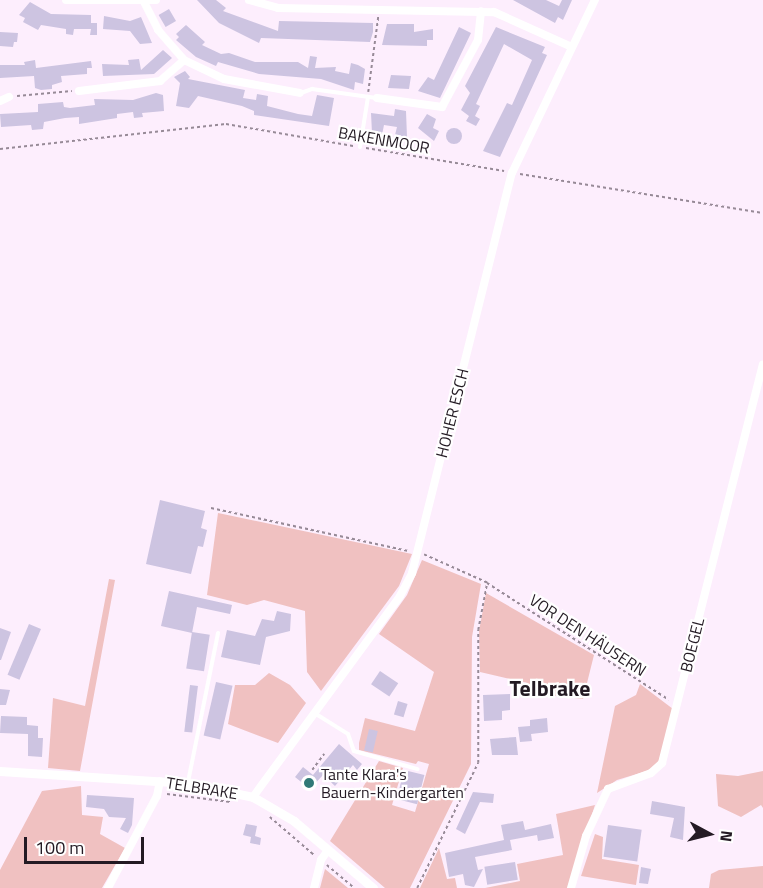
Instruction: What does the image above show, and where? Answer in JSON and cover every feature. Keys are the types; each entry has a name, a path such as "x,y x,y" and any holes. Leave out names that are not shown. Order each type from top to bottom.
{"street":[{"path":"66,0 156,0"},
{"path":"249,0 278,8 502,13 572,47"},
{"path":"380,0 380,10"},
{"name":"HOHER ESCH","path":"253,797 400,596 418,553 512,173 595,0"},
{"path":"143,1 158,30 184,60 224,79 300,93"},
{"path":"377,98 442,106 478,40 481,11"},
{"path":"79,92 160,81 184,60"},
{"path":"0,101 9,97"},
{"name":"BOEGEL","path":"571,888 600,801 618,783 658,768 677,706 763,365"},
{"name":"TELBRAKE","path":"0,771 160,786 188,783 253,797 294,821 373,888"},
{"path":"108,888 160,786"},
{"path":"314,888 321,860 328,850"}],"lane":[{"path":"300,93 312,89 377,98"},
{"path":"360,147 368,96"},
{"path":"188,783 218,633"},
{"path":"314,712 348,734 354,751 417,769"}],"path":[{"path":"368,96 380,10"},
{"path":"9,97 79,92"},
{"name":"BAKENMOOR","path":"0,149 226,124 763,213"},
{"path":"211,508 418,553 487,583 478,630 478,763 417,888"},
{"name":"VOR DEN HÄUSERN","path":"487,583 677,706"},
{"path":"312,770 324,754"},
{"path":"160,786 168,795 239,802"},
{"path":"268,815 354,888"}],"shaded area":[{"path":"218,513 412,554 399,586 321,691 307,672 305,611 264,600 247,605 207,595"},
{"path":"422,560 481,584 472,637 471,764 410,888 385,888 330,841 379,761 403,768 392,805 415,812 429,764 418,761 416,764 359,750 359,743 365,718 415,731 434,672 379,634 407,595"},
{"path":"109,579 115,580 80,771 48,768 53,698 85,706"},
{"path":"486,593 594,655 583,699 528,693 528,683 480,672 479,631"},
{"path":"269,673 290,685 306,703 278,743 228,724 235,685 255,685"},
{"path":"640,684 673,709 659,761 650,770 617,780 597,793 615,706 636,695"},
{"path":"763,771 763,808 761,805 741,817 718,806 716,774 738,776"},
{"path":"81,786 82,815 103,817 100,834 125,848 102,888 0,888 0,870 42,791"},
{"path":"595,805 568,888 485,888 520,881 517,864 563,855 556,814"},
{"path":"595,834 603,837 602,859 639,865 636,885 581,876"},
{"path":"439,848 447,879 455,878 457,888 420,888"},
{"path":"763,866 763,888 709,888 711,874 719,870"},
{"path":"325,869 348,888 320,888"}],"building":[{"path":"197,0 216,0 226,8 223,11 278,31 279,21 373,23 373,32 370,42 261,38 259,43 219,23"},
{"path":"513,0 546,0 559,6 562,0 572,0 563,20 558,17 555,23"},
{"path":"30,2 51,14 91,15 91,23 97,23 97,35 90,35 91,29 74,29 73,35 66,34 66,29 41,25 38,30 23,22 25,18 19,15"},
{"path":"169,9 176,21 166,27 159,15"},
{"path":"104,16 130,21 141,17 152,43 140,44 130,31 103,29"},
{"path":"387,24 414,24 414,32 433,29 433,40 427,40 427,46 382,45"},
{"path":"186,25 205,42 202,45 221,54 229,53 255,62 298,62 308,68 310,56 317,57 315,68 336,67 335,71 349,74 351,63 358,65 365,69 363,84 355,82 354,90 321,79 259,74 218,62 216,66 196,57 176,40 179,37 176,34"},
{"path":"459,27 471,33 440,98 418,91 428,77 434,80"},
{"path":"496,27 545,47 542,53 547,55 500,157 483,151 507,103 512,105 532,60 504,44 476,104 480,106 475,116 480,119 476,126 466,121 469,116 461,110 470,93 465,86"},
{"path":"0,32 18,33 17,42 14,42 13,47 0,46"},
{"path":"163,50 172,58 154,74 103,76 102,64 129,65 128,60 139,59 141,70"},
{"path":"35,60 36,68 91,61 92,68 87,68 87,74 61,76 62,82 52,85 52,89 35,88 34,76 0,78 0,65 25,65 24,62"},
{"path":"185,71 190,77 188,79 245,90 243,98 256,100 257,94 268,96 267,106 298,114 312,116 317,95 334,98 329,126 254,115 254,111 242,106 198,96 189,108 176,106 180,83 174,77"},
{"path":"391,75 411,76 409,89 388,88"},
{"path":"156,93 163,95 164,111 142,113 143,117 134,118 133,112 117,114 117,118 79,124 79,117 65,118 44,122 43,129 32,130 31,125 1,127 0,114 38,112 38,104 63,102 64,107 70,108 95,105 94,99 133,100"},
{"path":"395,109 406,111 407,137 395,135 397,127 384,125 382,135 372,133 371,113 394,116"},
{"path":"427,114 436,119 433,128 439,131 434,141 418,128"},
{"path":"454,128 460,130 462,136 460,142 454,144 448,142 446,136 448,130"},
{"path":"160,500 205,511 201,528 207,530 203,547 198,546 191,574 146,564"},
{"path":"169,591 232,605 230,614 197,607 192,633 161,626"},
{"path":"277,611 291,614 290,631 266,637 260,665 221,657 227,630 255,636 262,619 274,621"},
{"path":"29,624 41,629 19,680 8,675"},
{"path":"0,628 11,632 1,660 0,660"},
{"path":"192,632 210,635 204,671 186,669"},
{"path":"380,671 398,683 389,697 371,684"},
{"path":"216,682 233,686 220,739 204,736"},
{"path":"190,685 198,686 192,733 184,732"},
{"path":"0,689 10,690 6,705 0,705"},
{"path":"510,694 510,710 502,711 502,720 484,721 483,695"},
{"path":"398,701 408,704 403,717 394,714"},
{"path":"1,716 27,717 27,725 38,726 38,738 43,738 42,757 28,756 28,734 0,733"},
{"path":"547,718 548,732 531,734 532,741 520,742 518,727 530,726 530,720"},
{"path":"369,729 378,731 373,752 364,750"},
{"path":"516,737 518,755 492,755 490,739"},
{"path":"339,744 362,764 357,770 353,765 335,786 323,775 310,789 295,777 303,767 313,775"},
{"path":"404,770 424,775 417,804 397,799"},
{"path":"473,792 494,794 493,803 480,802 465,834 456,829"},
{"path":"87,795 134,798 132,825 128,833 120,829 126,818 109,817 104,809 86,807"},
{"path":"652,801 685,807 683,840 670,837 674,818 650,814"},
{"path":"523,821 525,830 551,824 554,838 538,841 537,835 510,840 512,850 475,857 478,870 483,869 474,887 465,885 463,874 449,877 445,853 504,840 501,825"},
{"path":"246,824 257,826 255,836 261,838 260,845 250,843 251,837 243,835"},
{"path":"608,825 642,830 637,861 604,857"},
{"path":"515,862 518,880 487,885 484,867"},
{"path":"641,867 651,869 648,884 639,883"}],"place":[{"name":"Tante Klara's Bauern-Kindergarten","path":"309,783"}],"district":[{"name":"Telbrake","path":"550,689"}]}
